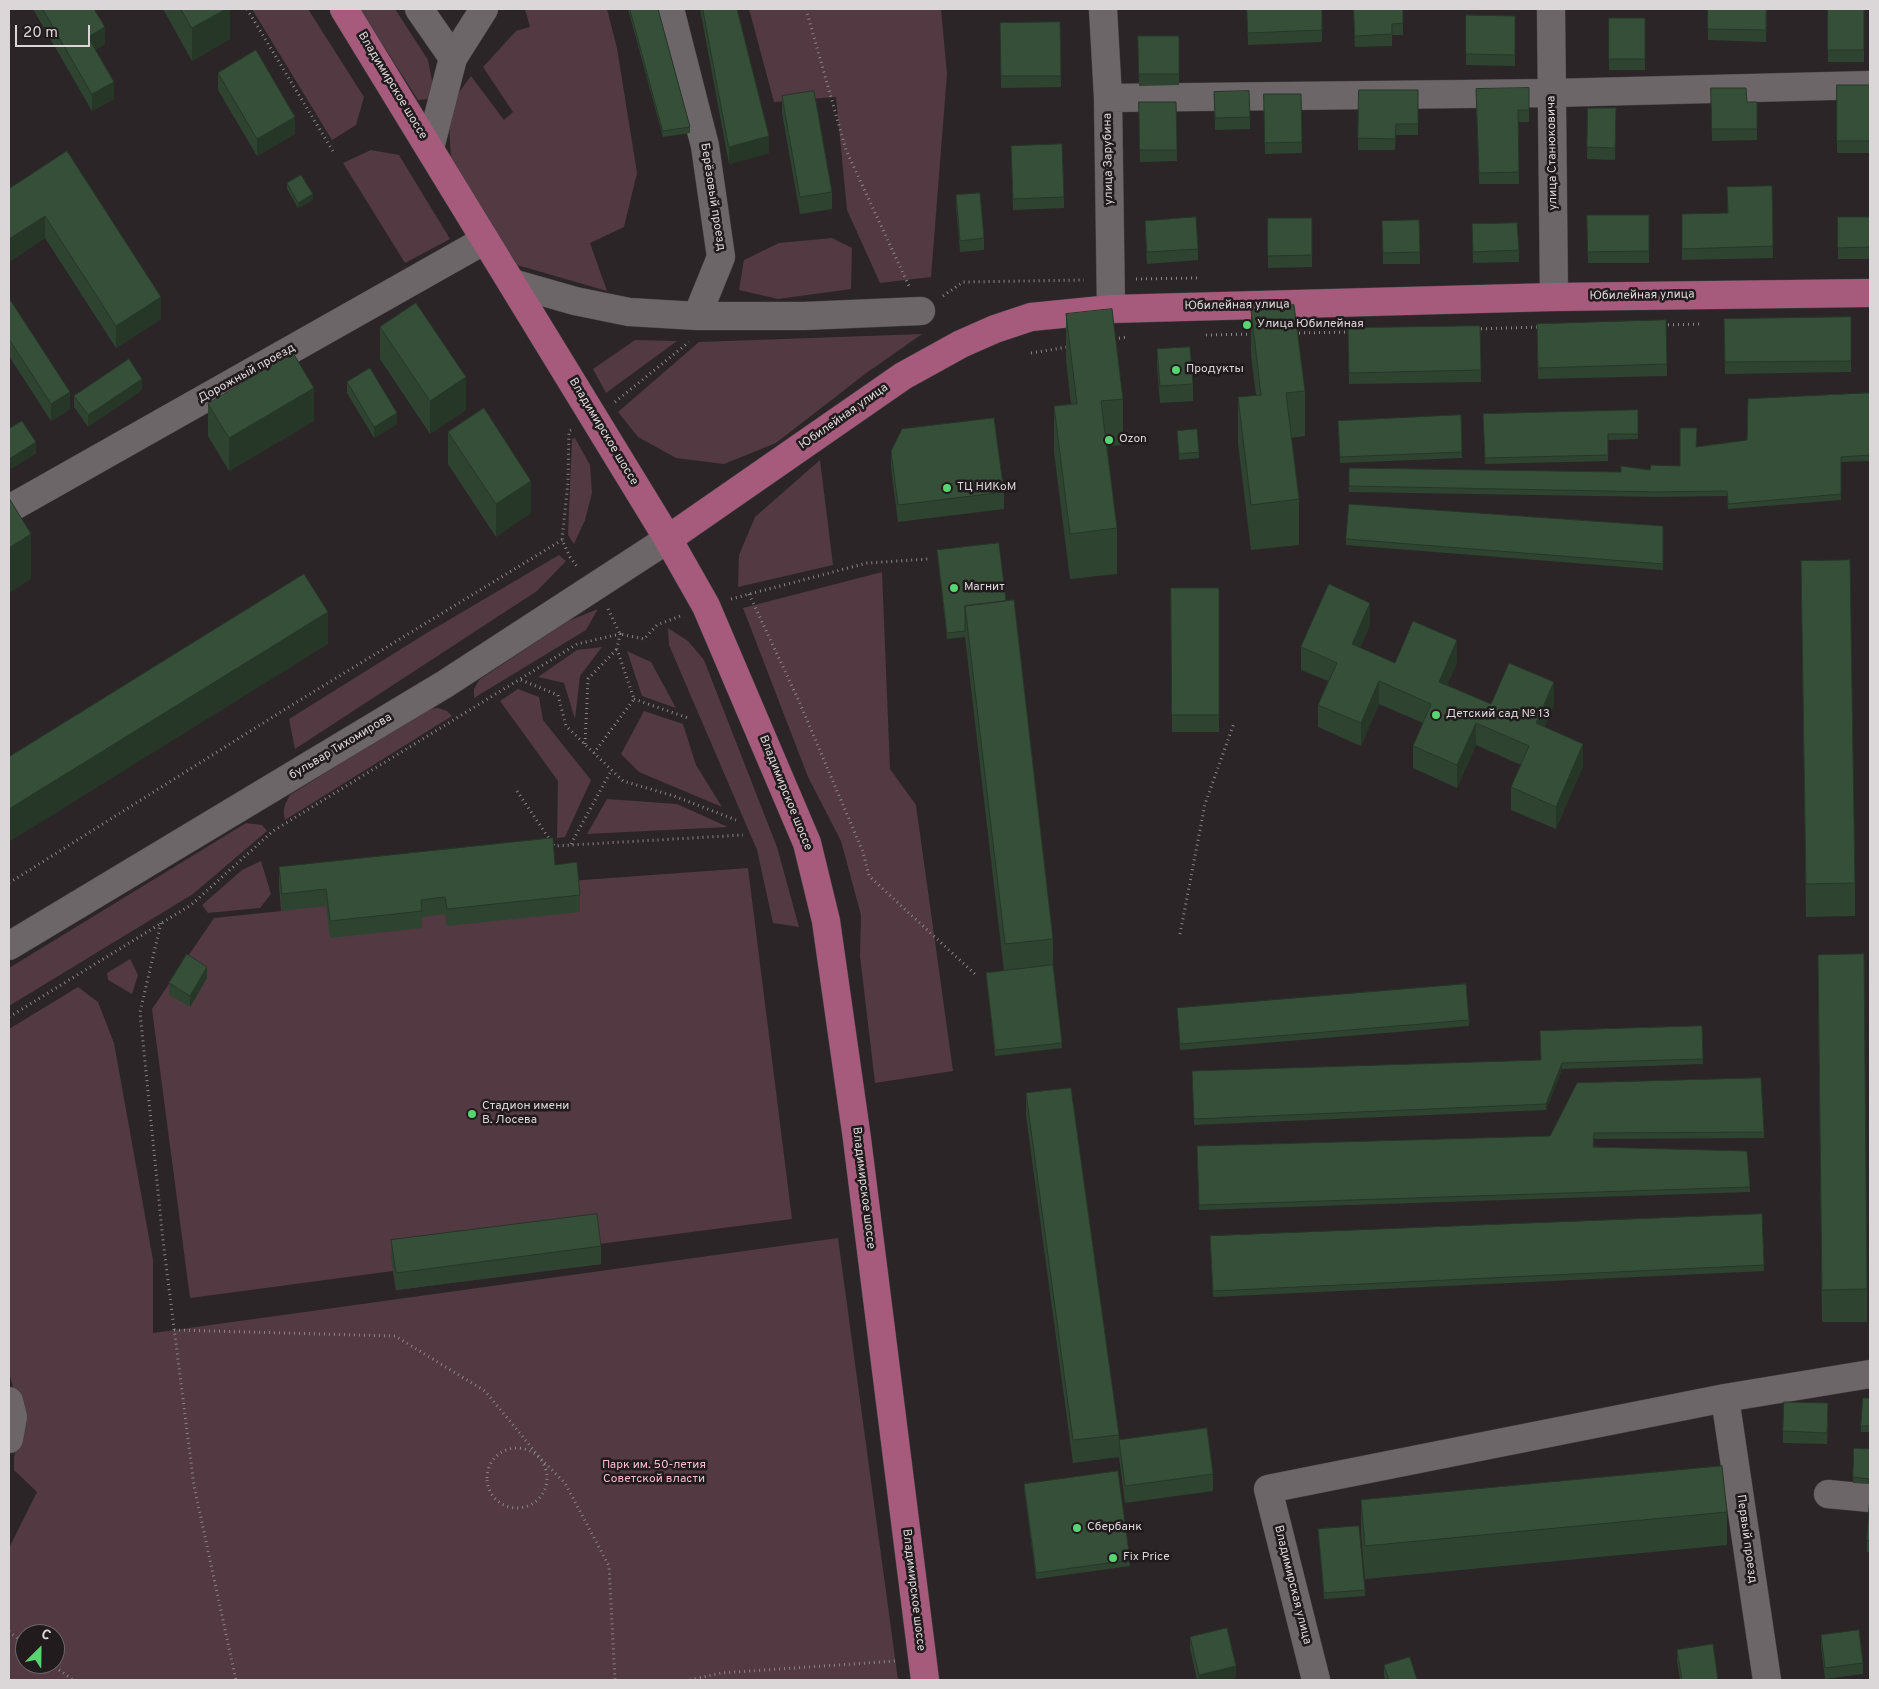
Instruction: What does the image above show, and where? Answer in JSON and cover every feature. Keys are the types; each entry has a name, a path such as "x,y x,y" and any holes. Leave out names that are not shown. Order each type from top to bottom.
{"main road":[{"name":"Владимирское шоссе","path":"344,9 668,539 706,606 808,843 826,921 857,1139 923,1669"},
{"name":"Юбилейная улица","path":"668,539 903,376 961,344 994,329 1031,317 1111,309 1554,296 1870,293"}],"street":[{"path":"419,9 453,58"},
{"path":"430,148 453,58 484,9"},
{"name":"Берёзовый проезд","path":"670,9 705,146 721,257 697,316"},
{"name":"улица Зарубина","path":"1103,9 1108,98 1111,309"},
{"name":"улица Станюковича","path":"1551,9 1554,296"},
{"path":"1108,98 1552,94 1870,85"},
{"name":"Дорожный проезд","path":"9,508 486,240"},
{"path":"512,284 575,301 629,312 697,316 804,316 921,311"},
{"name":"бульвар Тихомирова","path":"9,946 436,690 668,539"},
{"path":"1725,1398 1870,1374"},
{"name":"Владимирская улица","path":"1316,1680 1268,1489 1725,1398"},
{"name":"Первый проезд","path":"1725,1398 1767,1680"},
{"path":"9,1401 13,1417 9,1440"},
{"path":"1828,1494 1870,1498"}],"path":[{"path":"247,9 334,153"},
{"path":"806,9 846,150 921,311"},
{"path":"1660,325 1709,324"},
{"path":"1468,329 1546,327"},
{"path":"1291,333 1360,332"},
{"path":"1205,335 1262,334"},
{"path":"1107,340 1136,337"},
{"path":"1031,353 1069,346"},
{"path":"9,883 287,708 562,540"},
{"path":"657,625 706,606 867,563 928,559"},
{"path":"749,594 798,699 863,852 869,876 978,976"},
{"path":"9,1017 192,905 273,831 577,644 620,634 617,649 634,699"},
{"path":"585,744 588,679 617,649"},
{"path":"520,680 558,695 566,726 623,781 674,796 736,820"},
{"path":"634,699 688,718"},
{"path":"594,753 634,699"},
{"path":"1180,934 1205,804 1234,722"},
{"path":"570,844 612,770"},
{"path":"517,791 554,846 743,835"},
{"path":"161,923 140,1012 174,1330 194,1486 236,1680"},
{"path":"174,1330 395,1336 485,1391 540,1459 546,1468 547,1478 546,1488 541,1497 533,1504 524,1508 513,1508 495,1500 487,1482 487,1472 490,1463 505,1450 515,1448 533,1453 540,1459 565,1483 610,1566 615,1680"},
{"path":"690,1680 721,1673 896,1662 923,1669"}],"green space":[{"path":"252,9 308,9 364,97 356,125 332,140"},
{"path":"360,9 395,9 428,60 433,86 428,99 418,100"},
{"path":"525,9 607,9 617,48 637,173 624,227 590,243 607,291 517,265 451,159 448,107 471,76 504,120 513,112 483,67 516,31 530,27"},
{"path":"749,9 941,9 947,74 931,277 880,283 847,210 836,97 774,102"},
{"path":"371,150 399,155 450,239 405,263 343,163"},
{"path":"832,238 852,248 851,289 778,299 739,290 744,260 779,243"},
{"path":"922,334 865,374 776,443 724,464 676,458 638,437 618,412 699,342"},
{"path":"635,340 677,341 606,393 593,369"},
{"path":"575,438 590,465 592,493 585,520 574,544 568,535 572,439"},
{"path":"820,460 833,565 738,587 739,555 755,517"},
{"path":"559,555 566,561 537,591 295,749 289,719 425,634"},
{"path":"882,572 890,769 916,805 953,1071 875,1083 860,956 861,915 841,841 808,777 743,608"},
{"path":"598,609 586,630 474,698 474,689 479,680 568,621"},
{"path":"668,628 688,641 704,660 777,847 799,927 773,923 757,850 669,645"},
{"path":"602,647 580,676 575,719 564,683 538,677 577,650"},
{"path":"627,651 651,662 676,708 642,696"},
{"path":"518,689 539,697 543,720 591,780 565,837 557,838 558,781 500,701"},
{"path":"438,708 447,711 452,716 285,820 284,807 290,795 428,709"},
{"path":"644,711 683,724 696,765 722,807 639,772 621,754"},
{"path":"607,799 677,804 728,827 587,834"},
{"path":"246,823 262,825 267,831 193,894 9,1006 9,968"},
{"path":"261,861 271,894 260,908 208,913 202,905 242,870"},
{"name":"Стадион имени В. Лосева","path":"748,868 792,1219 599,1244 601,1264 396,1290 393,1271 190,1298 152,1009 214,918 281,911 279,884 555,882"},
{"path":"130,959 138,975 132,994 108,980 107,973"},
{"name":"Парк им. 50-летия Советской власти","path":"78,987 98,1002 114,1043 153,1260 153,1333 838,1238 898,1680 9,1680 9,1548 37,1492 14,1470 14,1457 22,1422 9,1372 9,1029"}],"building":[{"path":"43,9 94,9 105,27 88,37 114,82 92,94"},
{"path":"181,9 226,9 192,28"},
{"path":"630,9 658,9 690,127 663,131"},
{"path":"703,9 737,9 769,136 729,147"},
{"path":"1247,9 1322,9 1322,30 1248,33"},
{"path":"1354,9 1403,9 1403,23 1392,24 1392,34 1355,36"},
{"path":"1708,9 1766,9 1766,30 1708,29"},
{"path":"1828,9 1864,9 1864,50 1828,50"},
{"path":"1466,15 1515,16 1515,55 1466,54"},
{"path":"1609,18 1645,18 1645,59 1609,59"},
{"path":"1060,22 1061,76 1001,76 1000,23"},
{"path":"1138,36 1179,36 1179,74 1139,74"},
{"path":"256,50 295,117 257,139 218,73"},
{"path":"1837,85 1870,85 1870,141 1837,141"},
{"path":"1529,88 1529,110 1518,110 1519,172 1479,173 1476,89"},
{"path":"1711,88 1746,88 1747,102 1757,102 1757,129 1712,129"},
{"path":"1359,90 1418,90 1418,124 1396,124 1395,139 1358,138"},
{"path":"814,91 832,192 800,197 782,96"},
{"path":"1249,91 1250,117 1215,118 1214,92"},
{"path":"1264,94 1301,94 1302,142 1265,143"},
{"path":"1139,102 1176,102 1177,150 1140,150"},
{"path":"1588,108 1616,108 1615,148 1587,147"},
{"path":"1062,144 1064,197 1013,199 1011,146"},
{"path":"67,151 161,297 116,326 45,216 9,239 9,189"},
{"path":"301,175 313,194 298,203 287,183"},
{"path":"1772,186 1773,246 1682,249 1682,214 1728,213 1727,187"},
{"path":"980,193 984,238 960,241 956,195"},
{"path":"1587,215 1649,215 1649,251 1588,252"},
{"path":"1196,217 1198,249 1147,252 1145,221"},
{"path":"1838,217 1870,217 1870,247 1838,248"},
{"path":"1268,218 1312,218 1312,255 1268,256"},
{"path":"1419,220 1420,252 1383,253 1382,221"},
{"path":"1517,223 1519,250 1473,252 1472,224"},
{"path":"9,298 70,392 51,404 9,339"},
{"path":"416,303 466,377 430,401 380,327"},
{"path":"1294,305 1305,391 1286,393 1299,499 1251,505 1238,397 1261,395 1251,310"},
{"path":"1112,309 1123,399 1101,401 1117,528 1070,534 1054,406 1077,404 1066,314"},
{"path":"1851,317 1851,361 1725,362 1724,319"},
{"path":"1666,320 1667,364 1538,368 1537,324"},
{"path":"1480,326 1481,370 1349,373 1348,328"},
{"path":"1190,347 1193,384 1160,386 1157,349"},
{"path":"293,353 314,388 229,438 208,404"},
{"path":"129,359 142,379 88,415 74,396"},
{"path":"370,368 397,413 374,427 347,382"},
{"path":"1870,393 1870,455 1841,457 1841,494 1728,504 1727,491 1658,492 1349,486 1349,468 1621,472 1621,466 1650,470 1651,465 1680,466 1680,428 1697,428 1696,447 1747,440 1748,399"},
{"path":"484,408 531,481 496,504 448,432"},
{"path":"1638,410 1638,434 1608,434 1608,455 1485,458 1483,414"},
{"path":"1461,415 1462,452 1340,457 1338,421"},
{"name":"ТЦ НИКоМ","path":"994,418 1004,492 898,505 891,451 902,429"},
{"path":"22,421 36,442 9,459 9,429"},
{"path":"1197,429 1199,452 1179,454 1177,431"},
{"path":"9,498 31,534 9,548"},
{"path":"1349,504 1663,526 1663,564 1346,539"},
{"path":"999,543 1006,601 965,606 965,631 947,633 937,550"},
{"path":"1850,560 1855,883 1806,884 1801,561"},
{"path":"304,574 328,612 9,809 9,757"},
{"name":"Детский сад № 13","path":"1329,584 1370,603 1352,644 1395,663 1413,621 1457,640 1439,682 1491,704 1509,663 1554,682 1536,723 1583,744 1556,807 1511,787 1529,746 1476,723 1457,765 1413,746 1431,704 1379,681 1361,723 1318,705 1337,663 1301,647"},
{"path":"1171,588 1219,588 1219,715 1172,715"},
{"path":"1014,600 1053,939 1005,944 965,606"},
{"path":"553,838 555,865 577,862 580,895 447,909 445,897 421,900 422,911 330,921 326,889 282,894 279,867"},
{"path":"187,954 207,967 190,996 169,983"},
{"path":"1864,954 1867,1289 1822,1290 1818,955"},
{"path":"1053,965 1062,1043 995,1050 986,973"},
{"path":"1466,984 1469,1020 1180,1044 1177,1008"},
{"path":"1702,1026 1703,1059 1562,1063 1546,1104 1194,1119 1192,1071 1541,1060 1540,1031"},
{"path":"1761,1078 1764,1132 1594,1133 1593,1147 1747,1151 1750,1187 1199,1205 1197,1146 1550,1136 1577,1083"},
{"path":"1071,1088 1119,1435 1073,1440 1026,1093"},
{"path":"597,1214 601,1246 396,1273 391,1240"},
{"path":"1762,1214 1764,1265 1213,1291 1210,1236"},
{"path":"1863,1398 1870,1398 1870,1426 1861,1426"},
{"path":"1784,1402 1828,1403 1827,1433 1783,1431"},
{"path":"1207,1428 1213,1474 1125,1486 1119,1440"},
{"path":"1854,1448 1870,1449 1870,1479 1853,1477"},
{"path":"1722,1466 1727,1512 1365,1546 1361,1500"},
{"name":"Сбербанк","path":"1118,1471 1130,1560 1036,1573 1024,1484"},
{"path":"1870,1496 1870,1541 1867,1540"},
{"path":"1359,1526 1365,1590 1324,1593 1318,1529"},
{"path":"1227,1628 1236,1666 1199,1675 1190,1637"},
{"path":"1859,1630 1863,1663 1825,1668 1821,1635"},
{"path":"1713,1644 1718,1680 1682,1680 1677,1650"},
{"path":"1410,1657 1417,1680 1389,1680 1384,1665"}],"place":[{"name":"Улица Юбилейная","path":"1247,325"},
{"name":"Продукты","path":"1176,370"},
{"name":"Ozon","path":"1109,440"},
{"name":"ТЦ НИКоМ","path":"947,488"},
{"name":"Магнит","path":"954,588"},
{"name":"Детский сад № 13","path":"1436,715"},
{"name":"Стадион имени В. Лосева","path":"472,1114"},
{"name":"Сбербанк","path":"1077,1528"},
{"name":"Fix Price","path":"1113,1558"}]}
